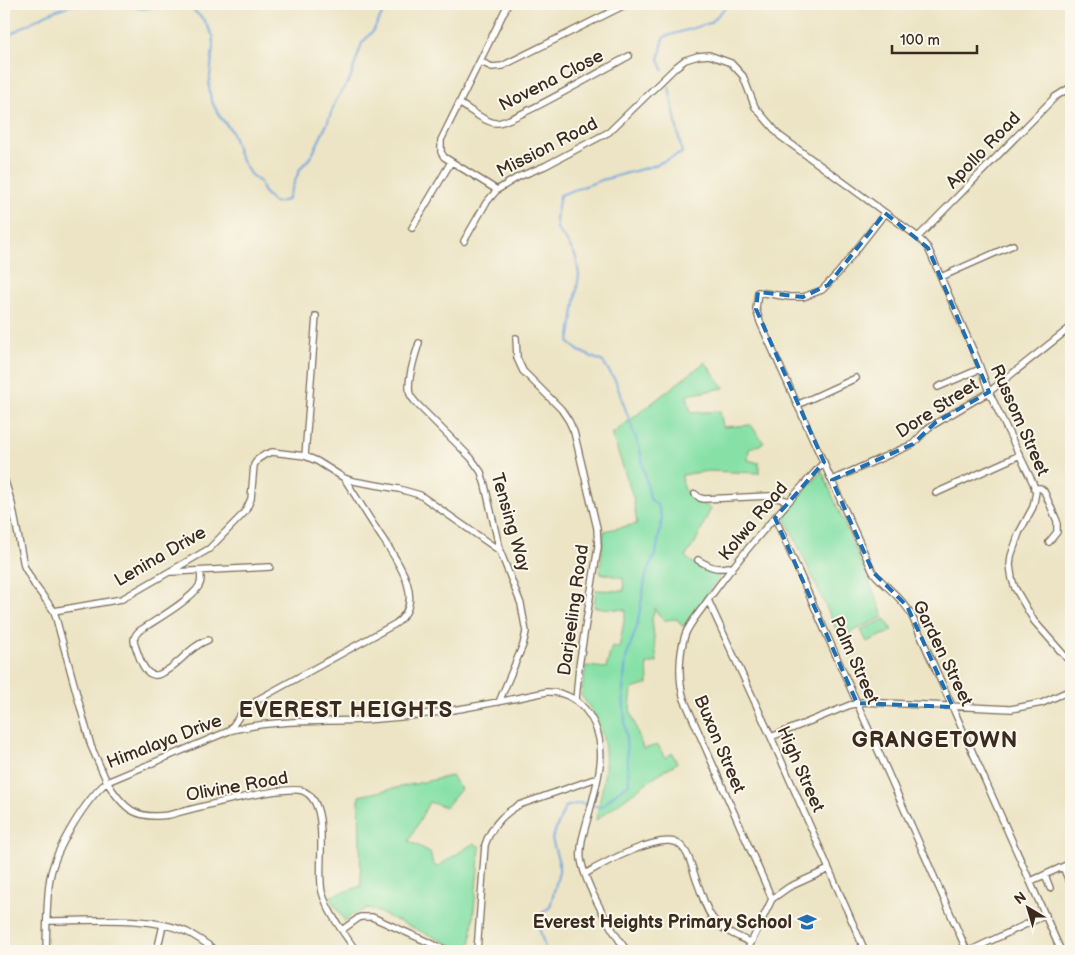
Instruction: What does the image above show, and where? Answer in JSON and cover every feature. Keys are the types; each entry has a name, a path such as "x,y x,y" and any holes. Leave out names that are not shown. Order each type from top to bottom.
{"street":[{"path":"412,228 451,162 444,157 440,146 441,140 508,4"},
{"path":"481,62 492,67 502,66 627,4"},
{"name":"Mission Road","path":"451,162 497,190 518,177 545,166 610,132 685,60 709,55 731,63 738,70 743,76 755,107 780,136 918,237"},
{"name":"Novena Close","path":"460,103 488,121 499,124 552,98 629,56"},
{"name":"Apollo Road","path":"918,237 1055,97 1071,87"},
{"path":"464,241 486,203 497,190"},
{"name":"Garden Street","path":"885,213 839,272 822,290 802,297 758,292 757,314 873,572 907,606 1062,951"},
{"name":"Russom Street","path":"918,237 928,248 989,392 1036,492 1035,502 1014,546 1010,566 1015,588 1034,621 1071,663"},
{"path":"941,277 1012,245"},
{"path":"316,316 305,456 326,466 344,478 420,495 500,551"},
{"name":"Dore Street","path":"832,480 907,448 936,422 989,392 1071,327"},
{"name":"Darjeeling Road","path":"516,338 517,358 523,371 561,409 574,432 597,528 598,547 579,666 576,700"},
{"name":"Tensing Way","path":"418,343 409,392 420,407 477,464 485,485 500,551 521,604 526,632 523,645 499,702"},
{"path":"938,386 980,369"},
{"path":"797,405 856,378"},
{"name":"Lenina Drive","path":"54,611 122,598 209,549 245,512 251,499 253,471 258,459 272,452 305,456"},
{"path":"936,493 1020,455"},
{"name":"Kolwa Road","path":"708,600 732,569 824,462"},
{"name":"Himalaya Drive","path":"4,478 12,504 24,566 34,584 54,611 92,746 107,782 229,731 248,726 412,716 499,702 546,692 556,692 576,700"},
{"path":"229,731 240,714 259,699 396,624 408,612 410,602 406,578 344,478"},
{"path":"1034,488 1044,490 1058,526 1056,534 1049,542"},
{"path":"695,494 704,499 770,496 789,502"},
{"path":"1035,502 1047,499"},
{"name":"Palm Street","path":"775,518 968,951"},
{"path":"698,560 713,568 730,567 732,569"},
{"path":"170,572 270,567"},
{"path":"200,571 200,584 197,589 140,631 134,636 134,641 144,668 154,675 162,673 198,644 208,640"},
{"name":"High Street","path":"708,600 771,737 865,951"},
{"name":"Buxon Street","path":"708,600 690,624 686,634 681,660 681,688 684,699 772,899"},
{"path":"771,737 857,703 1024,708 1042,703 1071,690"},
{"path":"576,700 587,710 593,720 600,749 600,764 580,852 585,874 610,926 627,951"},
{"path":"477,951 485,844 495,826 509,810 519,804 597,778"},
{"path":"46,951 48,890 54,864 77,819 89,801 107,782"},
{"name":"Olivine Road","path":"107,782 124,806 130,811 156,817 253,795 288,790 304,792 309,795 314,802 319,817 322,890 330,910 356,951"},
{"path":"585,874 615,858 656,842 674,841 680,844 688,858 708,911 714,921 751,943"},
{"path":"1031,881 1071,863"},
{"path":"1063,866 1068,879"},
{"path":"747,951 772,899 789,887 829,869"},
{"path":"1045,875 1050,888"},
{"path":"968,951 1046,915"},
{"path":"342,930 360,917 372,916 448,951"},
{"path":"47,921 138,921 163,924 196,937 216,951"},
{"path":"157,951 163,924"}],"highlighted area":[{"path":"885,213 928,248 989,392 936,422 913,444 832,480 873,572 907,606 953,707 857,703 775,518 824,462 756,309 758,292 803,297 828,285"}],"green space":[{"path":"705,362 724,388 687,395 691,413 720,411 723,427 751,425 764,443 749,449 748,460 759,463 759,473 708,471 682,475 684,488 687,493 711,508 695,543 685,557 700,568 717,576 724,571 683,627 677,619 664,620 655,608 652,619 657,662 647,664 648,684 632,689 630,709 643,749 658,745 665,758 672,753 677,763 657,775 596,820 605,770 604,741 600,727 581,695 586,666 606,668 612,646 619,648 626,610 594,607 596,590 624,591 623,578 600,573 604,531 637,524 633,497 612,434"},
{"path":"822,471 884,617 840,637 784,515"},
{"path":"886,619 892,631 867,642 861,630"},
{"path":"451,776 461,789 446,807 429,802 409,841 430,852 433,864 437,867 474,843 480,847 470,951 465,951 369,908 352,915 345,921 329,897 361,886 359,796"}],"waterway":[{"path":"4,38 49,13 79,4"},
{"path":"118,4 142,9 177,4"},
{"path":"183,4 204,20 213,36 209,87 211,100 220,117 231,130 240,157 250,174 260,182 263,191 274,203 287,200 300,169 312,155 336,100 350,79 362,43 373,31 384,11 384,4"},
{"path":"663,70 659,59 664,37 710,23 729,4"},
{"path":"546,951 538,924 541,914 550,907 559,872 559,863 552,839 565,807 580,803 601,807 629,784 623,691 626,658 637,626 646,575 656,553 662,519 658,506 650,499 640,450 615,380 603,362 579,351 569,343 579,275 576,257 557,229 556,218 560,195 602,180 653,166 682,153 669,87"}],"place":[{"name":"Everest Heights Primary School","path":"807,922"}],"district":[{"name":"EVEREST HEIGHTS","path":"346,709"},
{"name":"GRANGETOWN","path":"935,739"}]}
